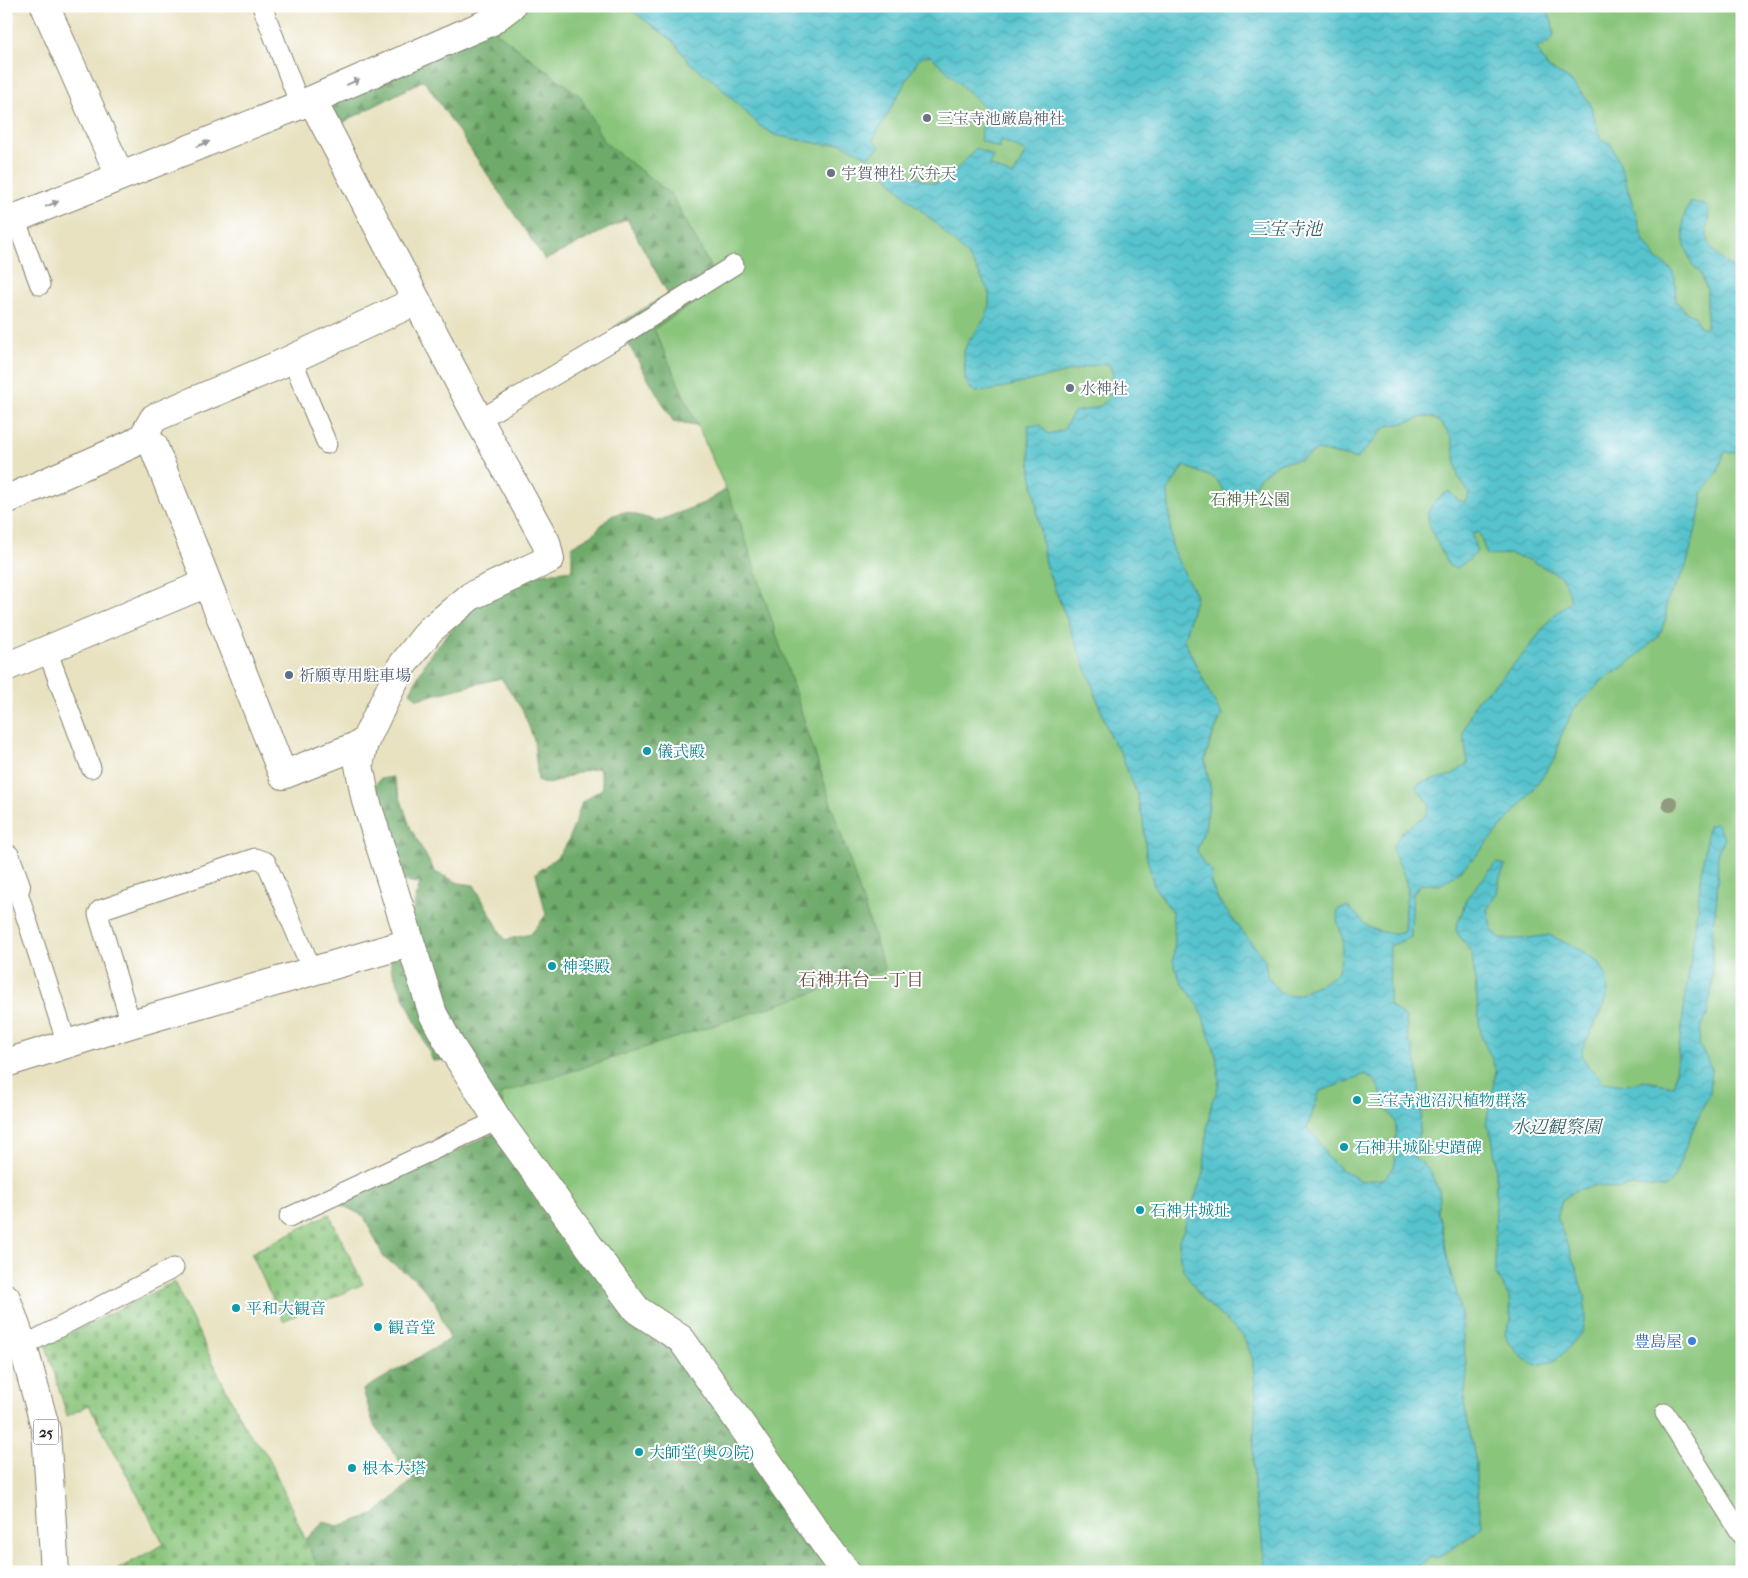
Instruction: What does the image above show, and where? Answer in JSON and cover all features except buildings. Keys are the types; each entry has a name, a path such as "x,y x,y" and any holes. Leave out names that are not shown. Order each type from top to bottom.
{"street":[{"path":"45,6 120,176"},
{"path":"11,220 306,102 495,11"},
{"path":"306,102 546,542 550,559 471,596 430,630 401,667 364,743 359,765 366,801 433,1014 450,1045 498,1120 637,1310 681,1339 846,1572"},
{"path":"6,500 132,444 143,437 154,418 416,301"},
{"path":"143,437 153,445 283,775 364,743"},
{"path":"6,667 207,583"},
{"path":"6,858 16,886"},
{"path":"6,1064 131,1024 409,942"},
{"name":"25","path":"6,1298 46,1430 55,1572"}],"lane":[{"path":"262,6 306,102"},
{"path":"11,220 40,286"},
{"path":"478,420 619,337 734,265"},
{"path":"292,358 327,444"},
{"path":"47,650 91,768"},
{"path":"131,1024 98,914 100,910 255,858 266,862 312,970"},
{"path":"16,886 67,1044"},
{"path":"289,1217 498,1120"},
{"path":"22,1346 174,1268"},
{"path":"1666,1414 1742,1535"}],"green space":[{"name":"石神井公園","path":"521,6 1742,6 1742,1572 856,1572 641,1301 505,1118 501,1094 885,970 738,516 654,329 717,288 716,277 672,195 604,142 580,96 496,32"},
{"path":"629,6 1267,1572 321,1572 300,1545 324,1522 338,1526 374,1515 413,1480 374,1425 363,1390 450,1339 435,1301 414,1278 384,1258 364,1216 339,1204 497,1132 450,1059 433,1061 391,968 390,940 411,916 420,883 398,880 370,791 380,779 393,777 411,829 435,872 459,883 474,885 505,940 531,934 546,915 536,873 557,857 568,842 582,802 603,788 599,768 582,771 550,784 538,781 534,740 523,711 501,678 417,699 410,692 429,656 474,603 532,575 572,570 572,546 593,534 610,516 625,512 658,521 706,502 738,482 717,429 673,421 617,325 668,294 627,219 545,260 424,80 344,122 334,124 328,104 493,27"},
{"path":"329,1214 363,1284 283,1321 251,1253"},
{"path":"174,1282 244,1426 268,1456 320,1572 113,1572 164,1544 89,1405 67,1416 46,1345"}],"water":[{"name":"三宝寺池","path":"629,6 1545,6 1552,21 1554,36 1547,44 1537,48 1548,68 1569,79 1590,103 1600,138 1611,144 1621,167 1644,241 1657,259 1671,269 1675,278 1676,301 1687,313 1695,316 1699,326 1707,327 1707,290 1701,274 1691,263 1684,241 1683,219 1690,203 1698,203 1707,207 1709,242 1723,261 1731,266 1734,273 1742,276 1742,443 1735,452 1725,451 1718,472 1702,494 1702,505 1686,567 1666,602 1666,618 1661,631 1654,641 1625,666 1602,681 1574,709 1560,738 1556,757 1526,799 1475,857 1455,875 1440,885 1421,884 1413,893 1411,937 1390,946 1389,1005 1406,1018 1408,1042 1412,1046 1418,1070 1421,1115 1419,1134 1412,1148 1415,1158 1428,1168 1439,1190 1440,1197 1437,1211 1461,1314 1467,1374 1464,1403 1476,1462 1476,1478 1482,1525 1478,1531 1439,1557 1431,1557 1412,1572 1267,1572 1254,1495 1253,1461 1256,1395 1252,1357 1243,1336 1202,1299 1183,1269 1179,1254 1179,1239 1204,1170 1207,1128 1212,1101 1217,1091 1219,1080 1216,1055 1199,1006 1180,980 1173,961 1175,940 1172,912 1154,886 1146,854 1143,820 1137,795 1121,753 1110,737 1092,684 1045,564 1031,471 1028,425 1040,425 1048,434 1063,430 1074,412 1095,408 1103,404 1112,388 1111,369 1108,363 994,390 977,392 970,388 965,379 964,351 968,342 984,320 989,308 989,292 975,266 964,252 907,198 885,174 894,164 918,178 931,183 938,182 956,169 976,148 993,156 989,165 1013,176 1026,152 1001,140 999,149 980,140 986,109 931,56 923,57 917,62 873,140 880,147 868,157 841,143 826,145 774,135 760,126 715,82 689,62 673,41 630,9","holes":["1424,417 1432,417 1442,424 1452,439 1458,476 1469,493 1464,502 1458,500 1449,491 1436,501 1428,514 1430,526 1449,566 1456,569 1477,552 1472,535 1477,532 1480,535 1487,555 1510,554 1532,561 1563,578 1571,601 1552,617 1527,650 1476,701 1463,732 1468,763 1453,775 1422,782 1415,787 1430,804 1426,815 1402,832 1392,848 1408,890 1404,930 1402,933 1375,930 1367,926 1347,907 1338,909 1337,920 1343,940 1337,973 1325,982 1302,993 1290,996 1279,992 1267,975 1265,960 1218,900 1211,883 1212,872 1203,863 1197,850 1205,828 1211,792 1205,760 1211,739 1222,715 1184,640 1196,596 1172,549 1168,491 1184,466 1216,479 1228,497 1248,497 1259,478 1278,463 1300,460 1318,450 1357,459 1387,426","1364,1074 1376,1082 1385,1106 1394,1119 1396,1124 1396,1144 1395,1164 1390,1172 1383,1179 1361,1181 1341,1169 1328,1158 1316,1137 1307,1129 1320,1091 1356,1079"]},
{"name":"水辺観察園","path":"1716,823 1725,839 1718,851 1717,897 1712,935 1712,986 1707,1016 1701,1028 1699,1044 1712,1069 1710,1093 1697,1119 1673,1180 1665,1188 1632,1186 1617,1189 1595,1186 1576,1190 1562,1200 1557,1218 1576,1268 1584,1296 1586,1316 1581,1333 1565,1352 1554,1361 1537,1365 1524,1359 1507,1340 1505,1334 1511,1320 1509,1297 1495,1273 1496,1165 1492,1137 1486,1124 1496,1071 1482,1039 1472,954 1456,931 1457,924 1466,899 1496,863 1506,865 1500,877 1497,893 1487,910 1492,929 1500,939 1521,939 1550,935 1584,952 1599,962 1606,975 1608,991 1602,1010 1582,1049 1583,1058 1589,1067 1604,1082 1626,1085 1644,1081 1674,1086 1708,826"}],"place":[{"name":"三宝寺池厳島神社","path":"927,118"},
{"name":"宇賀神社 穴弁天","path":"831,173"},
{"name":"水神社","path":"1070,388"},
{"name":"祈願専用駐車場","path":"289,675"},
{"name":"儀式殿","path":"647,751"},
{"name":"神楽殿","path":"552,966"},
{"name":"三宝寺池沼沢植物群落","path":"1357,1100"},
{"name":"石神井城阯史蹟碑","path":"1344,1147"},
{"name":"石神井城址","path":"1140,1210"},
{"name":"平和大観音","path":"236,1308"},
{"name":"観音堂","path":"378,1327"},
{"name":"豊島屋","path":"1692,1341"},
{"name":"大師堂(奥の院)","path":"639,1452"},
{"name":"根本大塔","path":"352,1468"}],"district":[{"name":"石神井台一丁目","path":"861,980"}]}
